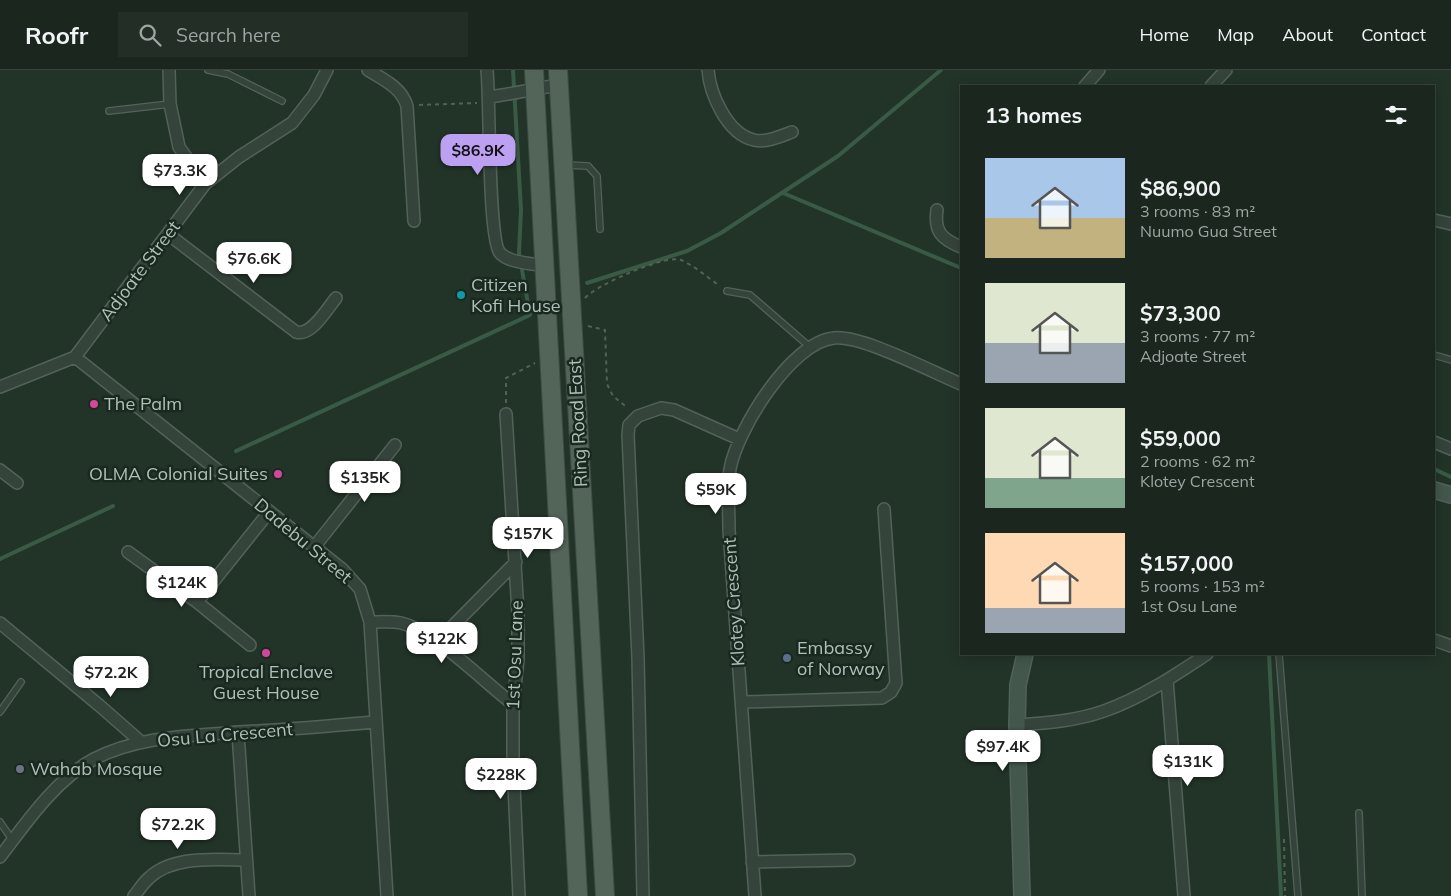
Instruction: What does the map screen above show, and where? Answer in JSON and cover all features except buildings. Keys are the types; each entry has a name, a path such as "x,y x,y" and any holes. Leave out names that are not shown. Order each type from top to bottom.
{"main road":[{"name":"Ring Road East","path":"534,70 578,896"},
{"name":"Ring Road East","path":"559,78 605,896"},
{"path":"557,525 583,524"}],"street":[{"path":"169,70 170,104 179,147 205,184"},
{"name":"Adjoate Street","path":"75,357 205,184 232,162 292,122 314,95 327,70"},
{"path":"368,70 397,88 404,96 407,106 414,221"},
{"path":"486,70 489,99 492,215 496,244 501,254 511,259 544,266"},
{"path":"708,70 710,83 724,115 747,138 756,140 792,132"},
{"path":"1086,85 1099,70"},
{"path":"1212,85 1226,70"},
{"path":"489,99 535,88 559,78"},
{"path":"937,210 935,225 941,234 960,246"},
{"path":"1435,220 1451,224"},
{"path":"168,234 301,334 309,331 336,298"},
{"name":"Klotey Crescent","path":"755,896 743,702 734,627 728,530 730,469 739,439 762,402 786,369 816,342 834,338 858,340 960,384"},
{"path":"0,387 75,357"},
{"name":"Dadebu Street","path":"75,357 196,455 315,546 342,569 360,589 370,622 386,896"},
{"path":"643,896 638,658 629,425 638,416 661,408 674,410 739,439"},
{"name":"1st Osu Lane","path":"506,414 516,562 518,660 513,704 512,763 519,896"},
{"path":"1435,442 1451,449"},
{"path":"315,546 395,445"},
{"path":"0,470 17,482"},
{"path":"1435,490 1451,495"},
{"path":"743,702 882,698 891,692 896,683 884,509"},
{"path":"197,602 269,512"},
{"path":"128,552 197,602 250,645"},
{"path":"437,642 516,562"},
{"path":"370,622 399,622 416,628 437,642 513,704"},
{"path":"0,623 100,706 140,742"},
{"path":"1435,640 1451,646"},
{"path":"1022,896 1017,725 1018,685 1025,655"},
{"path":"1017,725 1057,722 1103,712 1167,680 1205,655"},
{"path":"1167,680 1184,896"},
{"name":"Osu La Crescent","path":"0,857 59,787 75,773 94,760 140,742 187,735 375,722"},
{"path":"238,732 248,896"},
{"path":"134,896 149,878 173,864 195,860 246,860"},
{"path":"752,862 849,860"}],"lane":[{"path":"208,70 228,74 282,101"},
{"path":"108,111 170,104"},
{"path":"564,165 588,166 597,176 600,230"},
{"path":"727,291 750,295 810,347"},
{"path":"1435,355 1451,360"},
{"path":"1279,655 1298,896"},
{"path":"0,712 21,682"},
{"path":"1359,814 1362,896"},
{"path":"0,822 13,841"}],"path":[{"path":"407,106 489,99"},
{"path":"584,299 591,291 633,272 671,259 681,260 727,291"},
{"path":"585,324 591,328 605,330 607,384 613,396 638,416"},
{"path":"506,414 506,378 548,356"},
{"path":"1285,896 1283,840 1293,835"}],"waterway":[{"path":"236,451 530,315 519,253 521,210 513,70"},
{"path":"587,283 687,251 721,233 838,156 941,70"},
{"path":"783,193 960,268"},
{"path":"1435,469 1451,477"},
{"path":"0,559 113,506"},
{"path":"1269,655 1281,896"}],"place":[{"name":"Citizen Kofi House","path":"461,295"},
{"name":"The Palm","path":"94,404"},
{"name":"OLMA Colonial Suites","path":"278,474"},
{"name":"Tropical Enclave Guest House","path":"266,653"},
{"name":"Embassy of Norway","path":"787,658"},
{"name":"Wahab Mosque","path":"20,769"}]}
